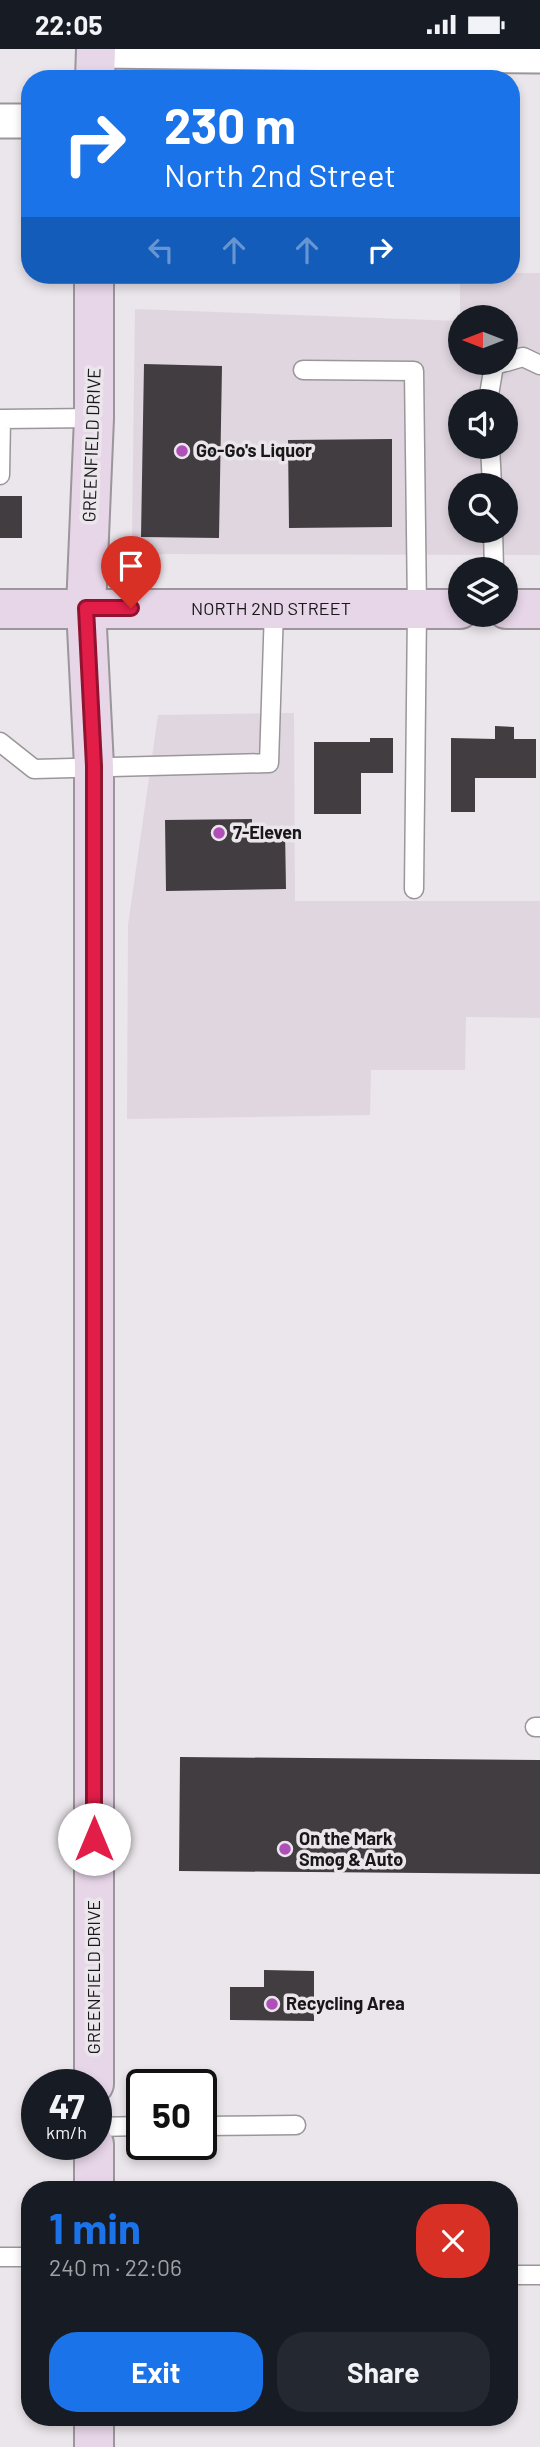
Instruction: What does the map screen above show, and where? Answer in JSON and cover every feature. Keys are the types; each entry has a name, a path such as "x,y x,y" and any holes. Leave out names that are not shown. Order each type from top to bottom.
{"main road":[{"name":"GREENFIELD DRIVE","path":"94,284 94,418 86,608 94,766 94,2069"},
{"name":"NORTH 2ND STREET","path":"0,609 448,610"},
{"path":"518,610 540,610"},
{"path":"94,2160 94,2181"},
{"path":"94,2426 94,2447"}],"street":[{"path":"96,60 540,56"},
{"path":"0,121 21,121"}],"lane":[{"path":"518,358 523,357 540,365"},
{"path":"303,370 414,371 417,610 414,889"},
{"path":"0,475 1,419 94,418"},
{"path":"0,741 34,769 269,763 274,610"},
{"path":"217,2126 296,2125"},
{"path":"0,2257 21,2257"},
{"path":"518,2275 540,2275"}],"shaded area":[{"path":"520,273 540,273 540,555 140,554 132,534 135,309 448,321 448,375 518,375 518,305 460,305 460,284 520,284"},
{"path":"294,713 295,901 540,901 540,1018 466,1017 465,1070 371,1070 370,1115 127,1119 128,925 158,715"}],"building":[{"name":"Go-Go's Liquor","path":"144,364 222,366 219,538 141,537"},
{"path":"392,439 392,527 289,528 288,440"},
{"path":"0,496 22,496 22,538 0,538"},
{"path":"495,726 514,727 514,739 536,739 536,778 475,778 475,812 451,812 451,738 495,739"},
{"path":"370,738 393,738 393,773 361,773 361,814 314,814 314,742 370,742"},
{"path":"252,819 252,831 285,830 286,889 166,891 165,820"},
{"path":"180,1757 540,1760 540,1874 179,1871"},
{"name":"Recycling Area","path":"264,1970 314,1971 314,2021 230,2020 230,1987 264,1987"}],"place":[{"name":"Go-Go's Liquor","path":"182,451"},
{"name":"7-Eleven","path":"219,833"},
{"name":"On the Mark Smog & Auto","path":"285,1849"},
{"name":"Recycling Area","path":"272,2004"}],"route":[{"path":"94,1839 94,766 86,608 131,608"}]}
